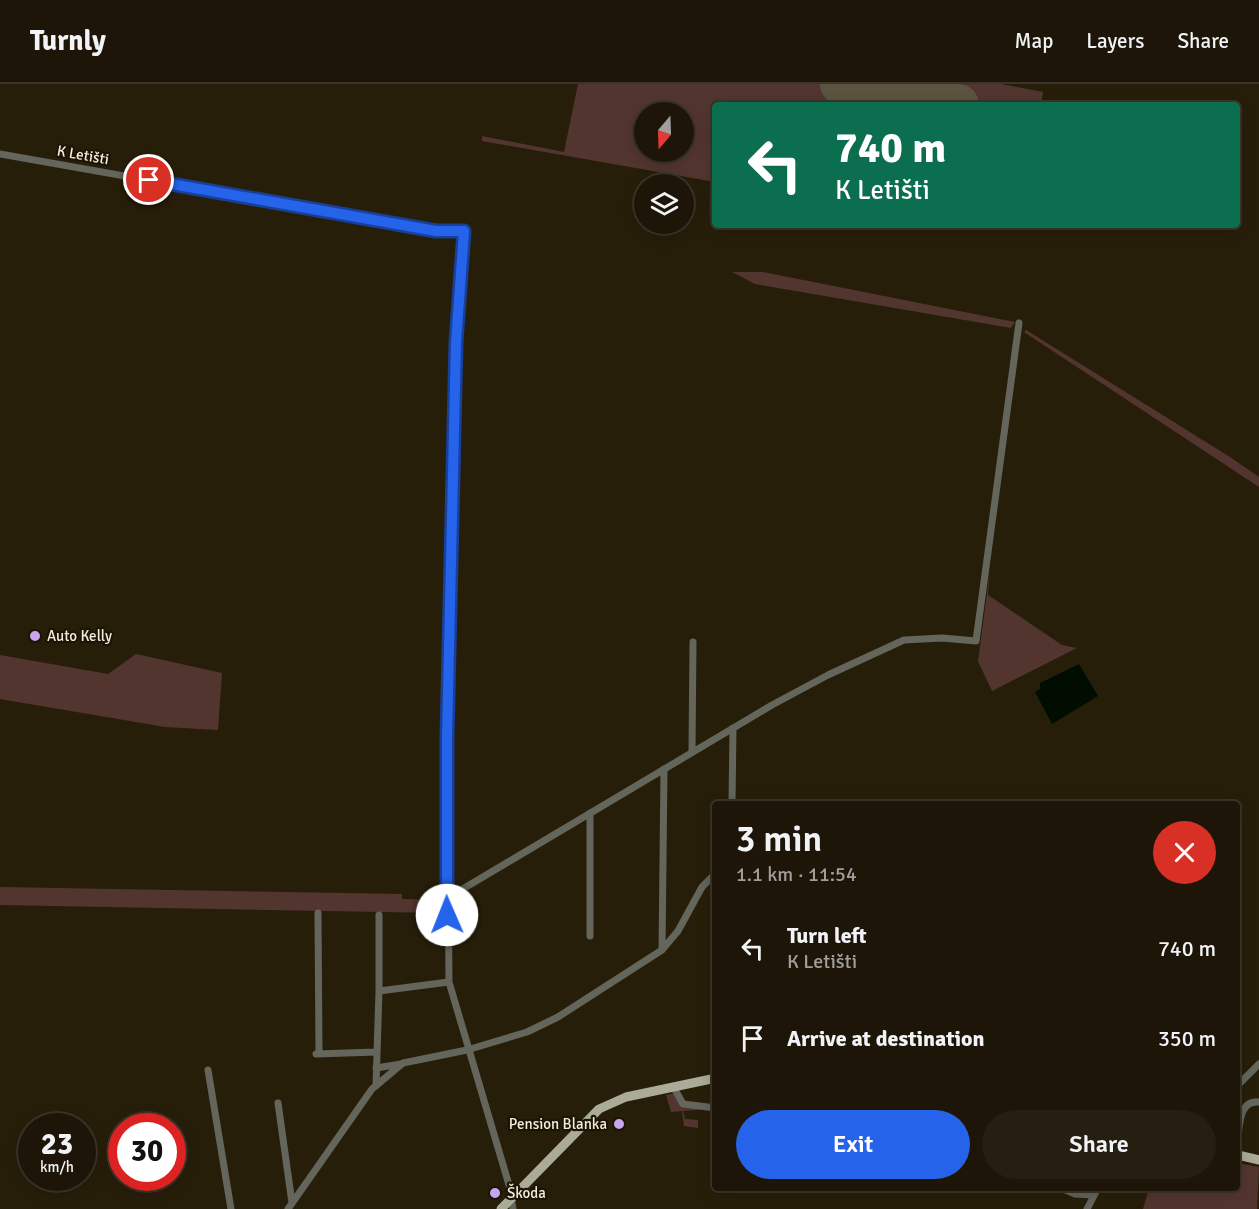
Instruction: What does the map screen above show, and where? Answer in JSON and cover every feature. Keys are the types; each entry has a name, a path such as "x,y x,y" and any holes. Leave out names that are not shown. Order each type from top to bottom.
{"main road":[{"path":"501,1209 511,1205 599,1109 626,1097 712,1079"},
{"path":"1240,1155 1259,1160"}],"street":[{"name":"K Letišti","path":"0,154 436,231 464,231 456,342 447,737 447,895"},
{"path":"511,1205 509,1185 467,1050 449,982 447,895 456,893 692,752 828,675 904,640 942,638 976,641 1019,322"},
{"path":"692,752 693,642"},
{"path":"732,801 733,728"},
{"path":"662,950 664,769"},
{"path":"590,813 590,936"},
{"path":"376,1068 467,1050 542,1027 662,950 678,931 702,887 712,878"},
{"path":"318,914 316,1054 376,1052"},
{"path":"375,1086 379,915"},
{"path":"379,991 449,982"},
{"path":"290,1206 375,1086 403,1063"},
{"path":"1240,1083 1259,1064"},
{"path":"208,1070 231,1209"},
{"path":"673,1086 683,1104 712,1108"},
{"path":"1240,1128 1246,1105 1250,1102 1259,1102"},
{"path":"278,1103 290,1206"},
{"path":"1068,1191 1075,1194 1096,1192"},
{"path":"1087,1209 1096,1192"}],"shaded area":[{"path":"578,84 1001,84 1043,92 1041,102 778,102 767,100 767,102 712,102 712,181 694,178 694,174 670,174 482,141 482,136 564,152"},
{"path":"732,272 763,272 1015,322 1011,328 755,284"},
{"path":"1026,330 1230,457 1259,477 1259,487 1024,332"},
{"path":"990,571 988,595 1062,645 1077,648 992,691 978,661"},
{"path":"136,654 222,673 218,730 165,727 0,699 0,655 108,674"},
{"path":"1079,664 1098,696 1052,724 1035,692 1040,689 1040,683"},
{"path":"0,887 402,894 402,899 439,900 439,913 0,905"},
{"path":"676,1093 681,1105 706,1109 683,1111 685,1119 698,1120 698,1128 684,1126 682,1111 671,1112 666,1095"},
{"path":"1240,1163 1259,1167 1257,1209 1143,1209 1148,1191 1240,1191"}],"runway":[{"path":"841,84 941,102"}],"place":[{"name":"Auto Kelly","path":"35,636"},
{"name":"Pension Blanka","path":"619,1124"},
{"name":"Škoda","path":"495,1193"}],"route":[{"path":"149,180 436,231 464,231 456,342 447,737 447,915"}]}
